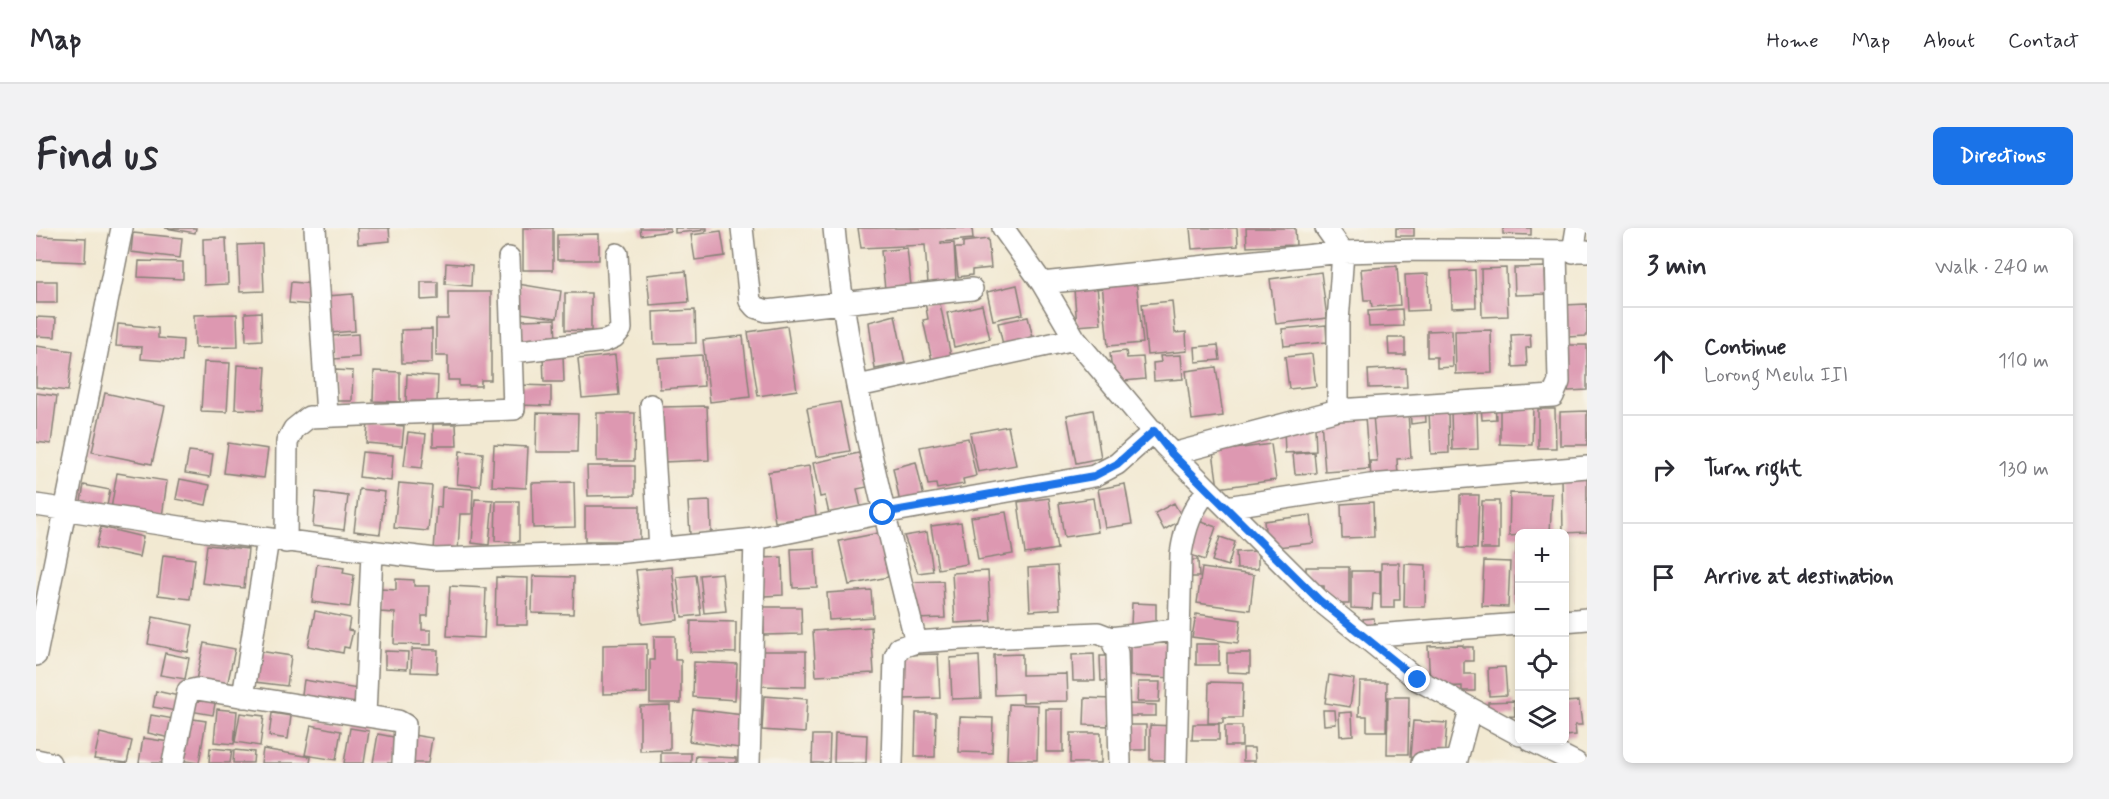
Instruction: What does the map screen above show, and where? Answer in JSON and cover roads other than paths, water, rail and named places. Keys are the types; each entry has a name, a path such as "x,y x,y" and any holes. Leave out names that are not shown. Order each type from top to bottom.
{"street":[{"path":"36,655 122,228"},
{"path":"315,228 327,415"},
{"path":"742,228 746,285 750,301 755,307 767,311 843,301 972,289"},
{"path":"834,228 843,301 858,386 883,513 915,642"},
{"path":"1003,228 1042,283 1075,339 1172,454 1319,600 1418,680 1515,732"},
{"path":"1326,228 1343,252 1338,322 1338,410"},
{"path":"1172,454 1338,410 1553,396 1559,382 1572,251 1577,228"},
{"path":"1042,283 1343,252 1572,251"},
{"path":"512,352 605,341 614,337 621,329 617,254"},
{"path":"243,697 277,541 287,442 294,429 304,420 315,415 514,409 510,258"},
{"path":"858,386 1075,339"},
{"path":"651,405 660,549"},
{"path":"36,506 277,541 435,560 616,553 755,539 883,513 1094,476 1117,464 1154,431"},
{"path":"1226,507 1370,485 1587,467"},
{"path":"1176,763 1178,627 1185,530 1193,507 1208,490"},
{"path":"749,763 755,539"},
{"path":"365,716 372,553"},
{"path":"1569,621 1587,619"},
{"path":"1363,636 1515,624"},
{"path":"892,763 895,657 899,648 915,642 1098,633 1111,638 1174,630 1178,627"},
{"path":"1111,638 1117,653 1120,763"},
{"path":"173,763 188,691 197,689 399,721 405,725 403,763"},
{"path":"1422,763 1456,762 1470,710"},
{"path":"1538,745 1568,761"},
{"path":"36,760 50,763"}]}
